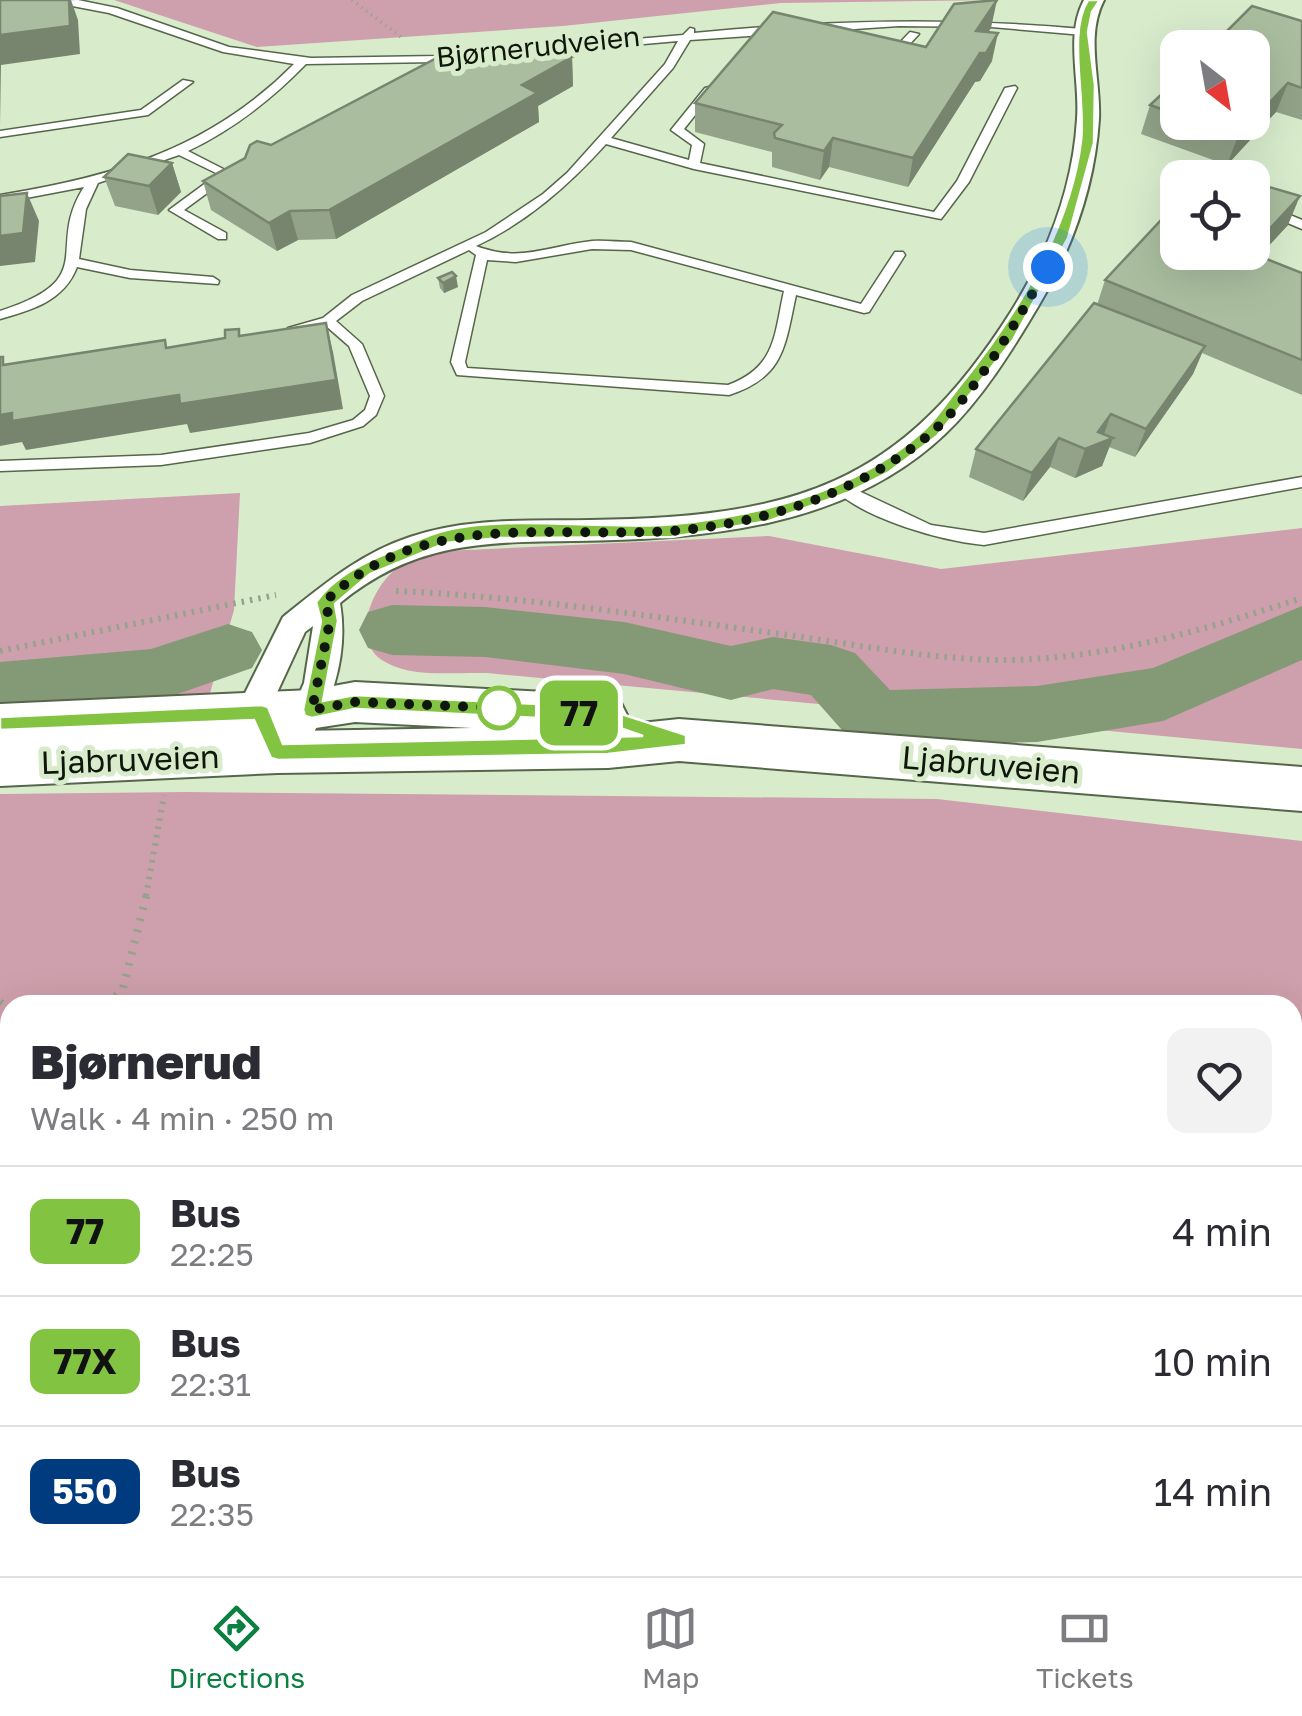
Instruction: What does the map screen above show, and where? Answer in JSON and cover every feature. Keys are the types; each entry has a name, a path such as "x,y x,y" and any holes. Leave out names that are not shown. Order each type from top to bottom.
{"main road":[{"name":"Ljabruveien","path":"0,765 182,758 270,732 312,710 355,702 600,714 679,740"},
{"name":"Ljabruveien","path":"0,724 608,746 679,740 1302,789"}],"street":[{"path":"270,732 258,699 294,625 364,569 444,537 501,532 672,530 769,515 841,489 883,468 946,416 1008,336 1048,267 1071,210 1088,143 1089,85 1082,32 1086,12 1094,0"},
{"path":"312,710 330,621 325,602"}],"lane":[{"name":"Bjørnerudveien","path":"36,1 104,6 214,46 303,61 455,55 690,31 797,15 890,13 1014,19 1082,32"},
{"path":"865,38 890,13"},
{"path":"277,335 328,321 358,298 468,246 547,197 669,66 690,31"},
{"path":"876,53 894,58 914,34"},
{"path":"788,38 826,42"},
{"path":"423,74 455,55"},
{"path":"0,199 92,183 180,151 280,88 303,61"},
{"path":"694,165 698,144 677,130 684,116 717,80"},
{"path":"0,134 144,113 187,82"},
{"path":"604,140 694,165 937,216 963,182 1011,88"},
{"path":"180,151 227,174"},
{"path":"222,236 174,210 242,166"},
{"path":"0,315 59,288 73,262 79,199 92,183"},
{"path":"1270,211 1302,225"},
{"path":"468,246 482,255 512,258 597,244 631,246 864,309 899,256"},
{"path":"482,255 458,362 462,372 730,390 752,383 770,370 792,290"},
{"path":"73,262 130,274 214,281"},
{"path":"0,466 161,460 310,438 358,423 371,412 376,396 355,344 328,321"},
{"path":"841,489 918,528 954,538 984,540 1302,482"}],"path":[{"path":"352,0 432,57"},
{"path":"386,591 502,596 923,654 1007,660 1084,655 1146,643 1223,624 1302,598"},
{"path":"0,651 234,600 292,594"},
{"path":"117,995 123,988 153,872 162,800 182,758"}],"shaded area":[{"path":"114,0 995,0 781,3 563,26 257,47"},
{"path":"240,493 234,610 208,700 0,707 0,506"},
{"path":"1302,528 1302,749 487,673 423,672 398,668 375,654 366,629 373,600 390,575 410,561 445,551 769,536 941,569"},
{"path":"0,794 937,799 1302,841 1302,995 0,995"}],"building":[{"path":"0,0 69,0 70,26 0,35"},
{"path":"997,0 976,31 998,33 986,53 980,53 913,158 833,138 824,151 775,138 774,133 782,125 695,103 773,12 926,47 954,4"},
{"path":"1252,6 1302,21 1302,88 1288,83 1270,102 1270,30 1228,30"},
{"path":"452,50 466,58 476,53 557,50 572,57 522,85 537,93 329,210 290,211 269,223 203,181 245,158 250,145 257,141 271,145"},
{"path":"1160,96 1160,109 1150,105"},
{"path":"128,154 172,163 149,186 104,177"},
{"path":"1270,187 1300,196 1270,228"},
{"path":"27,193 23,233 0,236 0,196"},
{"path":"1160,221 1160,270 1270,270 1270,260 1302,273 1302,360 1105,280"},
{"path":"452,272 456,276 443,283 438,278"},
{"path":"1094,303 1205,346 1146,429 1111,414 1098,432 1113,438 1085,449 1059,438 1032,473 976,449"},
{"path":"326,323 336,380 180,404 179,395 12,421 12,413 0,415 0,357 3,365 165,340 166,348 225,338 225,330 239,329 239,336"}],"waterway":[{"path":"392,630 485,632 624,648 731,673 773,663 831,672 874,718 1037,714 1163,694 1302,631"},
{"path":"0,689 152,676 228,650"}],"bus line":[{"name":"77","path":"0,725 262,712 266,731 278,752 608,746 679,740 600,714 355,702 312,710 330,621 325,602 364,569 444,537 501,532 672,530 769,515 841,489 883,468 931,432 1008,336 1061,238 1088,143 1089,85 1082,32 1086,12 1094,0"}],"route":[{"path":"499,708 355,702 312,710 330,621 325,602 364,569 444,537 501,532 672,530 769,515 841,489 883,468 946,416 1008,336 1048,267"}]}
